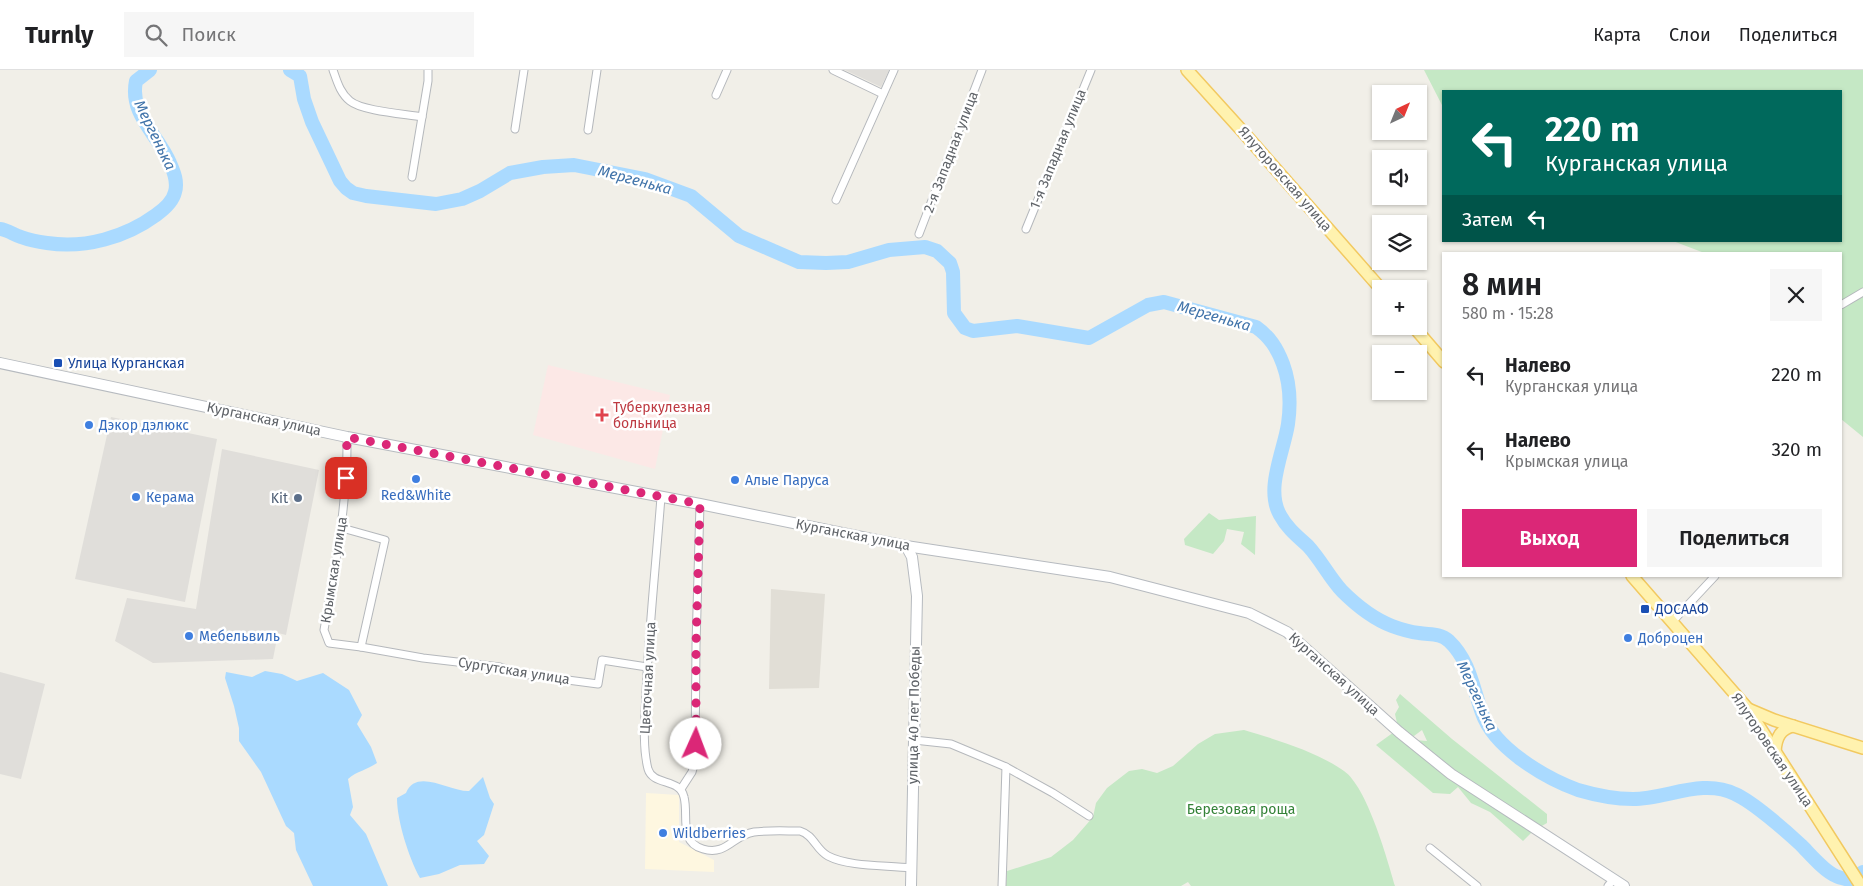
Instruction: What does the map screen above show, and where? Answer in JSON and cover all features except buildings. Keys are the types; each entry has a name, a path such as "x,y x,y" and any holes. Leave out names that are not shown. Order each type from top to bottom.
{"main road":[{"name":"Ялуторовская улица","path":"1187,70 1372,280"},
{"path":"1421,335 1442,360"},
{"name":"Курганская улица","path":"0,363 347,437 700,504 906,546 1110,577 1249,613 1287,632 1399,732 1451,774 1611,883 1624,886"},
{"name":"улица 40 лет Победы","path":"906,546 912,557 917,596 911,886"},
{"name":"Ялуторовская улица","path":"1633,577 1748,709 1861,886"},
{"path":"1748,709 1793,726 1863,748"},
{"path":"1775,751 1781,732 1793,726"}],"street":[{"path":"333,70 341,91 350,102 364,108 422,117"},
{"path":"412,177 428,81 428,70"},
{"path":"515,129 524,70"},
{"path":"588,130 597,70"},
{"path":"716,95 727,70"},
{"path":"833,70 883,94"},
{"path":"836,200 894,70"},
{"name":"2-я Западная улица","path":"919,234 982,70"},
{"name":"1-я Западная улица","path":"1026,229 1091,70"},
{"path":"1842,304 1863,292"},
{"name":"Крымская улица","path":"347,437 348,461 342,528 324,630 328,643 361,647"},
{"name":"Цветочная улица","path":"661,498 647,667 645,742 648,771 657,779 673,784 681,789"},
{"path":"700,504 696,645 696,761 692,772 681,789 685,798 684,824 688,837 694,845 703,849 718,851 725,849 740,836 754,832 800,831 807,833 822,852 845,862 911,868"},
{"path":"342,528 385,540 361,647"},
{"path":"1672,622 1714,577"},
{"name":"Сургутская улица","path":"361,647 423,658 500,667 522,674 598,684 602,660 647,667"},
{"path":"914,740 952,744 1006,767 1053,793 1089,816"},
{"path":"1002,886 1006,767"},
{"path":"1430,848 1477,886"}],"shaded area":[{"path":"845,70 889,70 881,87"},
{"name":"Туберкулезная больница","path":"548,365 670,395 655,469 533,435"},
{"path":"111,417 217,439 185,602 75,579"},
{"path":"222,449 319,470 286,635 278,633 273,659 153,663 115,641 127,598 196,609"},
{"path":"771,589 825,594 819,688 769,689"},
{"path":"0,672 45,684 21,779 0,774"},
{"path":"646,793 679,795 679,842 714,860 714,872 645,869"}],"green space":[{"path":"1424,70 1863,70 1863,437 1842,420 1842,252 1702,252 1676,242 1842,242 1842,90 1442,90 1442,105"},
{"path":"1209,513 1219,520 1256,516 1255,555 1241,544 1244,532 1227,529 1224,541 1213,554 1185,545 1184,539"},
{"path":"1400,694 1452,739 1547,814 1547,823 1533,831 1523,841 1490,812 1471,803 1458,787 1450,794 1433,793 1376,745 1394,732 1402,739 1427,741 1422,730 1414,736 1399,732 1395,714 1399,707 1396,700"},
{"name":"Березовая роща","path":"1244,730 1296,747 1322,758 1344,771 1352,779 1361,792 1375,824 1395,886 1191,886 1188,882 1181,886 1006,886 1007,871 1051,857 1073,840 1093,817 1096,803 1107,788 1129,771 1142,769 1157,773 1173,766 1198,744 1215,734"}],"water":[{"path":"265,671 282,674 297,681 323,673 349,690 362,715 357,724 371,747 377,763 348,779 353,807 350,815 366,834 388,886 313,886 296,850 294,833 286,826 261,772 239,741 239,728 225,678 226,672 252,677"},
{"path":"483,777 494,804 484,835 477,841 489,856 484,864 460,865 439,874 420,878 404,839 397,798 406,793 411,785 418,782 426,781 469,791"}],"waterway":[{"name":"Мергенька","path":"0,229 44,243 90,243 132,230 162,211 174,195 176,181 165,153 141,114 135,93 136,81 150,70"},
{"name":"Мергенька","path":"290,70 300,76 304,99 312,122 340,181 353,193 436,204 462,199 480,191 510,173 543,167 574,165 645,179 691,196 739,236 799,262 848,262 889,250 925,247 937,251 950,263 953,272 954,313 965,328 973,331 1017,326 1089,338 1148,305 1164,302 1256,327 1276,348 1285,371 1290,401 1286,435 1275,482 1274,494 1280,515 1292,532 1313,551 1342,591 1365,611 1395,627 1412,632 1438,635 1449,641 1462,657 1488,726 1509,750 1536,770 1551,778 1578,790 1598,795 1633,799 1684,790 1710,788 1735,794 1760,810 1787,832 1822,867 1832,874 1850,880 1863,872"}],"place":[{"name":"Улица Курганская","path":"58,363"},
{"name":"Туберкулезная больница","path":"602,415"},
{"name":"Дэкор дэлюкс","path":"89,425"},
{"name":"Red&White","path":"416,479"},
{"name":"Алые Паруса","path":"735,480"},
{"name":"Керама","path":"136,497"},
{"name":"Kit","path":"298,498"},
{"name":"ДОСААФ","path":"1645,609"},
{"name":"Мебельвиль","path":"189,636"},
{"name":"Доброцен","path":"1628,638"},
{"name":"Wildberries","path":"663,833"}],"route":[{"path":"346,478 348,461 347,437 700,504 696,645 696,744"}]}
